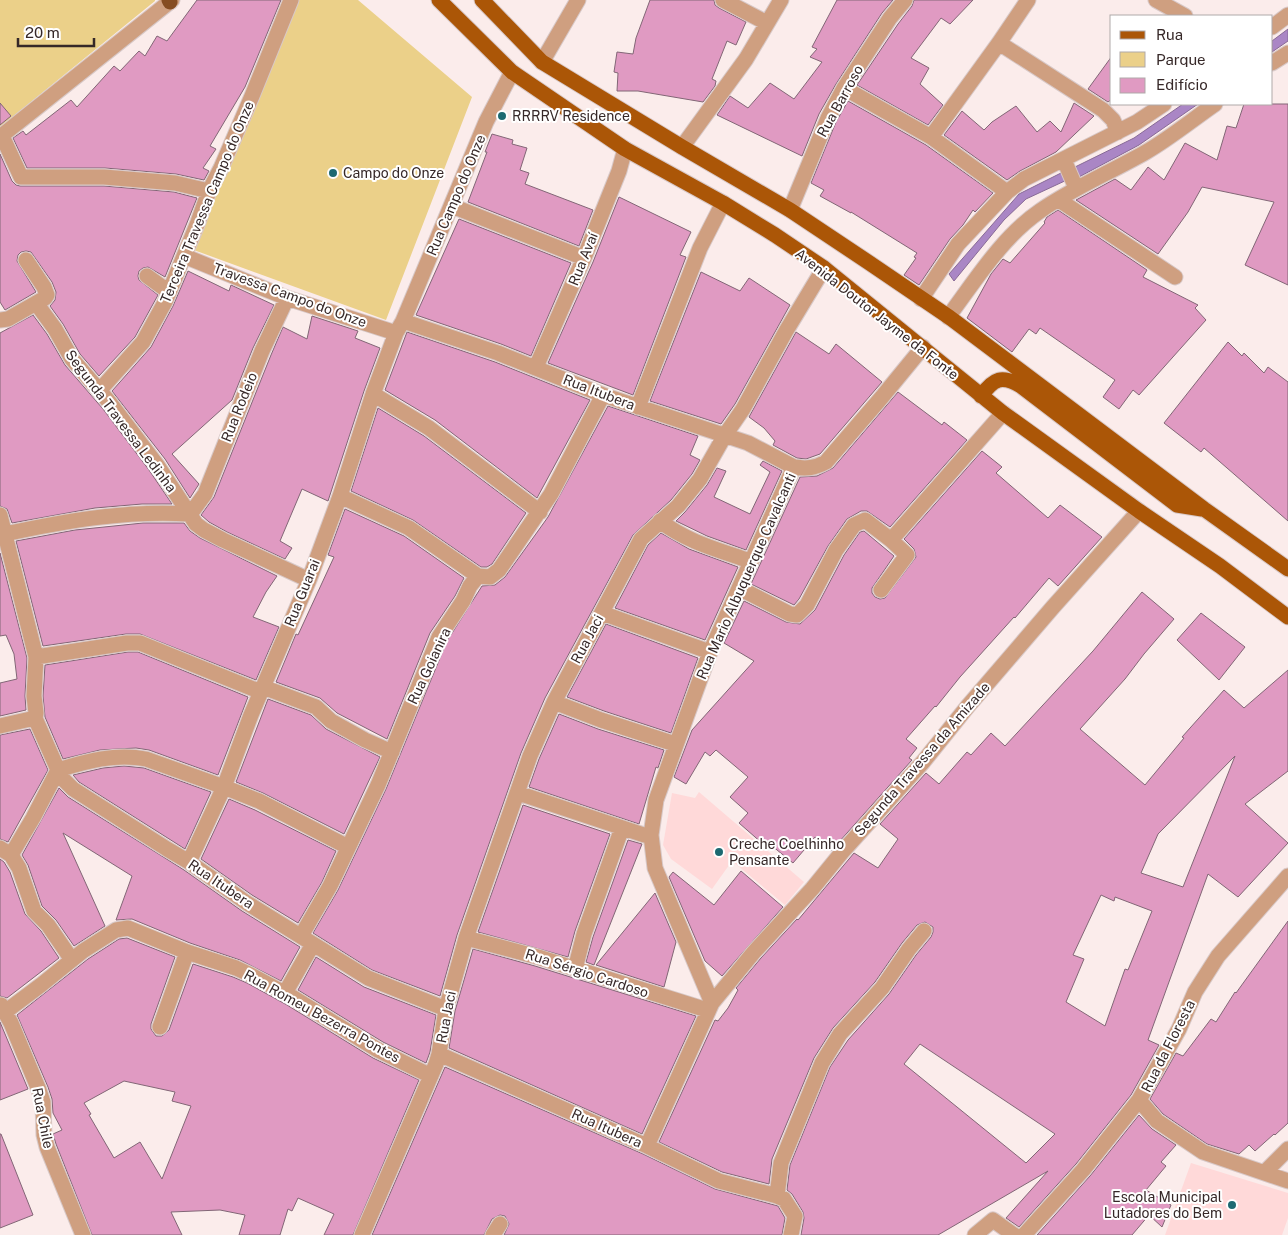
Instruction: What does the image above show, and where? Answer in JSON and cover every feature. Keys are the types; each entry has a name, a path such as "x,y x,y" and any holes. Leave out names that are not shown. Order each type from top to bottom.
{"main road":[{"name":"Avenida Doutor Jayme da Fonte","path":"439,0 512,72 625,149 723,203 824,268 1003,413 1139,511 1220,566 1288,617"},
{"path":"482,0 542,62 790,210 922,299 1204,509 1288,569"},
{"path":"981,396 995,380 1002,378 1012,380 1177,505 1204,509"}],"street":[{"name":"Terceira Travessa Campo do Onze","path":"99,391 143,342 169,292 209,191 252,96 291,0"},
{"path":"542,62 578,0"},
{"path":"723,0 767,23"},
{"path":"682,147 746,59 781,0"},
{"name":"Rua Barroso","path":"790,210 828,118 844,88 890,18 905,0"},
{"path":"931,137 1028,0"},
{"path":"1156,0 1183,15"},
{"path":"170,1 1,137 21,177 104,177 176,184 209,191"},
{"path":"1273,26 1288,15"},
{"path":"999,43 1103,110 1113,120 1118,132"},
{"path":"1273,62 1288,53"},
{"name":"Rua Campo do Onze","path":"399,327 452,206 486,122 512,72"},
{"path":"844,88 931,137 1006,192"},
{"path":"922,299 958,244 1006,192 1024,179 1137,122 1162,105"},
{"path":"948,317 992,259 1014,234 1039,211 1076,188 1148,151 1213,105"},
{"name":"Rua Avaí","path":"536,367 584,258 619,171 625,149"},
{"path":"1064,160 1076,188"},
{"path":"1059,200 1175,277"},
{"path":"638,407 700,248 723,203"},
{"path":"452,206 584,258"},
{"name":"Travessa Campo do Onze","path":"184,256 287,298 399,327"},
{"path":"0,320 8,319 45,298 47,294 26,260"},
{"name":"Rua Jaci","path":"362,1235 439,1054 446,1009 466,938 530,756 554,702 641,539 678,506 700,479 725,435 743,409 786,330 824,268"},
{"path":"147,276 169,292"},
{"name":"Rua Rodeio","path":"189,514 205,494 262,351 287,298"},
{"name":"Segunda Travessa Ledinha","path":"36,303 72,359 157,465 189,514 204,530 309,580"},
{"name":"Rua Itubera","path":"399,327 498,353 667,418 725,435 748,444 794,467"},
{"name":"Rua Guarai","path":"189,862 224,787 262,690 309,580 340,496 373,394 399,327"},
{"name":"Rua Mario Albuquerque Cavalcanti","path":"651,835 656,800 710,652 794,467 816,467 826,462 923,347"},
{"path":"373,394 429,428 540,512"},
{"path":"340,496 409,528 478,576 490,577 499,570 540,512 604,395"},
{"path":"892,540 1003,413"},
{"name":"Segunda Travessa da Amizade","path":"647,1146 709,1007 754,952 923,762 1052,607 1139,511"},
{"path":"5,534 63,522 135,514 189,514"},
{"path":"0,515 36,657 35,718 0,726"},
{"path":"739,588 790,614 796,615 807,605 836,550 854,525 865,520 892,540 907,555 881,590"},
{"path":"660,522 673,531 702,545 750,562"},
{"name":"Rua Goianira","path":"285,993 330,886 378,785 439,637 478,576"},
{"path":"602,613 710,652"},
{"path":"36,657 127,643 140,643 262,690 316,707 331,721 365,740 392,752"},
{"path":"554,702 601,720 675,744"},
{"name":"Rua Itubera","path":"35,718 58,770 63,779 73,789 368,978 446,1009"},
{"path":"72,960 48,925 34,911 19,868 6,852 33,818 58,770 92,760 134,757 224,787 259,801 348,847"},
{"path":"518,793 644,835 651,835 658,878 690,949 709,1007"},
{"path":"574,969 584,934 622,828"},
{"name":"Rua da Floresta","path":"1024,1235 1083,1170 1139,1100 1179,1029 1195,992 1218,956 1288,876"},
{"name":"Rua Romeu Bezerra Pontes","path":"3,1008 110,933 122,928 133,929 187,952 236,968 285,993 378,1050 431,1076"},
{"path":"791,1235 795,1216 784,1199 777,1196 781,1163 822,1063 840,1034 882,988 924,931"},
{"name":"Rua Sérgio Cardoso","path":"466,938 514,950 709,1007"},
{"path":"160,1027 187,952"},
{"name":"Rua Chile","path":"3,1008 39,1090 44,1109 44,1135 47,1147 83,1235"},
{"name":"Rua Itubera","path":"439,1054 647,1146 719,1181 777,1196"},
{"path":"1139,1100 1157,1121 1203,1152 1288,1180"},
{"path":"1265,1172 1288,1149"},
{"path":"975,1235 993,1220 1014,1235"}],"shaded area":[{"path":"1288,29 1288,41 1273,51 1273,40"},
{"path":"1182,105 1197,105 1139,145 1079,177 1075,167 1134,138"},
{"path":"1067,170 1069,179 1026,199 1004,220 954,281 949,274 1019,194"},
{"name":"Creche Coelhinho Pensante","path":"699,792 804,882 785,905 732,861 712,889 671,859 663,845 672,793 695,798"},
{"name":"Escola Municipal Lutadores do Bem","path":"1191,1163 1288,1193 1288,1218 1282,1235 1165,1235"}],"green space":[{"path":"0,0 155,0 155,1 0,127"},
{"name":"Campo do Onze","path":"298,0 358,0 472,97 386,320 191,249"}],"building":[{"path":"197,0 281,0 245,87 210,146 216,149 203,168 209,171 204,180 176,174 105,168 27,168 13,138 23,131 26,135 71,100 77,107 114,66 120,71 139,51 145,56 157,36 167,41"},
{"path":"650,0 714,0 715,5 719,8 746,22 736,45 727,41 712,79 716,81 715,86 703,102 638,91 617,91 618,73 614,72 617,52 633,54 636,38"},
{"path":"837,0 893,0 882,13 836,84 819,114 802,156 717,115 730,96 748,108 770,83 794,99 822,62 810,57 817,49 812,47"},
{"path":"914,0 973,0 950,24 941,18 911,58 929,68 920,84 943,105 928,125 857,85 912,6"},
{"path":"1110,59 1110,100 1108,102 1088,89"},
{"path":"848,101 926,145 993,193 975,212 973,210 950,239 919,285 904,275 916,258 914,257 917,253 851,212 820,196 824,190 811,183 836,122"},
{"path":"0,103 11,116 0,125"},
{"path":"1074,103 1094,116 1056,152 1007,180 944,135 962,111 984,130 992,122 1016,106 1037,132 1050,121 1061,132"},
{"path":"1288,104 1288,285 1245,265 1274,202 1202,187 1188,212 1158,254 1076,200 1115,179 1131,190 1148,167 1164,180 1185,143 1217,160 1227,126 1236,128 1244,105"},
{"path":"492,134 513,140 512,144 527,148 520,170 529,173 525,184 593,210 579,246 468,202"},
{"path":"0,154 12,181 20,186 104,186 174,192 197,198 165,277 148,267 139,271 139,280 158,295 135,337 99,376 80,354 50,306 55,300 56,292 52,282 31,252 21,252 18,255 17,261 36,292 5,310 0,302"},
{"path":"619,197 691,232 680,255 686,257 633,395 548,363 593,262"},
{"path":"1058,210 1147,270 1143,277 1198,305 1195,308 1206,320 1139,395 1133,390 1119,409 1103,397 1115,380 1040,328 1036,334 1029,329 1012,352 967,318 991,274 1003,259 1010,263 1045,223 1047,217"},
{"path":"459,219 571,263 531,356 416,315"},
{"path":"188,271 229,291 231,285 274,305 253,348 232,400 172,454 199,484 190,498 165,459 112,391 151,347 173,306"},
{"path":"701,272 740,291 749,278 790,305 735,404 721,424 650,401"},
{"path":"33,315 47,334 65,365 103,409 172,504 142,504 95,508 12,523 7,509 0,506 0,333"},
{"path":"312,316 358,331 355,338 380,348 328,501 302,489 280,541 292,548 285,559 227,532 201,515 214,497 283,327 307,339"},
{"path":"407,332 495,362 590,400 537,498 435,420 385,390"},
{"path":"796,332 829,354 836,344 882,382 820,454 806,459 797,458 773,445 775,441 764,428 749,417"},
{"path":"1228,342 1242,356 1244,353 1264,373 1268,367 1288,382 1288,521 1204,448 1201,452 1164,423"},
{"path":"898,392 942,425 944,422 967,440 890,527 867,511 861,511 847,519 828,546 794,605 751,584 800,477 817,476 833,468"},
{"path":"608,406 698,436 690,455 700,460 692,474 671,500 633,535 545,698 521,753 457,935 440,996 372,970 313,933 338,890 386,789 447,641 482,586 495,585 505,577 548,517"},
{"path":"378,408 424,436 526,513 492,564 487,567 481,567 413,520 351,491"},
{"path":"982,451 1002,467 996,473 1048,518 1060,505 1102,537 1058,586 1049,578 906,739 917,748 909,758 912,760 831,851 815,837 793,863 766,841 763,844 739,823 748,813 730,797 748,777 716,750 710,756 705,752 686,784 674,777 692,730 754,661 724,643 744,601 786,622 800,624 815,610 844,555 860,532 864,531 894,556 872,588 872,593 875,597 885,598 916,557 914,549 904,539"},
{"path":"763,461 782,471 746,550 707,536 676,521 707,485 717,468 726,471 714,497 750,514 770,472 760,465"},
{"path":"345,509 404,536 464,578 455,596 430,633 387,739 337,713 320,698 276,682 296,634 298,635 334,557 328,555"},
{"path":"143,523 184,523 190,531 200,538 277,576 253,617 279,627 256,680 140,634 126,634 43,646 16,541 75,530"},
{"path":"661,533 689,549 738,567 705,640 615,608 648,545"},
{"path":"0,553 27,658 26,710 0,716 0,683 17,679 14,654 6,635 0,636"},
{"path":"1142,592 1174,619 1125,679 1080,729 1145,785 1184,738 1182,737 1224,690 1244,708 1288,670 1288,771 1245,804 1288,843 1238,897 1208,874 1148,1040 1159,1045 1131,1095 1076,1164 1019,1227 1006,1218 1048,1171 938,1235 801,1235 804,1218 803,1212 792,1194 787,1190 790,1165 830,1067 848,1040 889,994 931,937 933,927 925,922 917,925 902,943 875,982 833,1028 814,1058 772,1159 769,1184 722,1172 659,1142 715,1020 718,1021 728,1008 738,990 736,988 761,958 798,920 854,853 878,868 898,839 880,824 926,773 939,784 967,752 971,755 991,733 1005,746 1093,651","holes":["1235,756 1183,887 1141,873 1158,834","1101,895 1114,901 1115,897 1152,911 1128,970 1125,969 1105,1026 1066,1002 1084,959 1073,955","920,1044 1055,1134 1026,1163 904,1064"]},
{"path":"1201,613 1245,647 1219,680 1177,640"},
{"path":"606,624 698,658 671,733 567,697"},
{"path":"138,652 248,697 218,775 149,750 136,748 100,750 63,759 45,717 43,696 45,665"},
{"path":"268,699 311,715 326,729 380,757 344,834 263,793 236,782"},
{"path":"559,714 598,729 664,750 658,768 656,767 639,824 529,787"},
{"path":"30,729 48,770 8,842 0,839 0,735"},
{"path":"124,766 144,768 211,792 185,849 79,782 73,775 103,768"},
{"path":"59,788 68,797 184,870 242,911 300,947 281,981 240,960 190,943 132,919 116,920 132,876 63,833 105,926 74,946 56,920 42,906 28,865 22,855"},
{"path":"229,799 336,851 322,882 298,923 252,895 201,859"},
{"path":"523,805 610,834 575,931 568,957 478,932"},
{"path":"628,840 642,844 594,965 586,962 593,937"},
{"path":"0,859 10,872 25,914 41,931 59,958 7,998 0,996"},
{"path":"741,871 783,907 722,976 705,961 669,877 673,872 714,905"},
{"path":"655,893 676,942 664,987 596,965"},
{"path":"1288,921 1288,1123 1255,1151 1249,1145 1239,1154 1207,1144 1163,1114 1150,1099 1176,1053 1183,1056 1211,1019 1216,1022 1235,992"},
{"path":"127,938 175,957 151,1024 151,1029 156,1036 162,1036 169,1030 193,964 247,983 287,1005 373,1058 419,1080 353,1235 324,1235 334,1214 298,1198 292,1211 288,1209 280,1235 239,1235 245,1215 220,1210 171,1212 182,1235 92,1235 53,1134 62,1130 53,1113 52,1099 48,1087 17,1015 88,959 119,939","holes":["124,1081 175,1092 172,1101 191,1106 162,1179 140,1142 114,1158 84,1103"]},
{"path":"473,949 535,966 696,1016 642,1134 449,1048 455,1011"},
{"path":"316,957 364,987 436,1015 430,1052 426,1063 383,1042 298,990"},
{"path":"0,1022 28,1089 0,1100"},
{"path":"445,1067 643,1154 715,1189 778,1206 785,1218 782,1235 504,1235 509,1224 505,1216 500,1215 492,1219 484,1235 372,1235"},
{"path":"1139,1115 1152,1129 1176,1145 1161,1162 1166,1166 1146,1190 1171,1205 1162,1227 1149,1215 1132,1235 1037,1235 1090,1176"},
{"path":"0,1134 33,1215 0,1228"}],"place":[{"name":"RRRRV Residence","path":"502,116"},
{"name":"Campo do Onze","path":"333,173"},
{"name":"Creche Coelhinho Pensante","path":"719,852"},
{"name":"Escola Municipal Lutadores do Bem","path":"1232,1205"}]}
